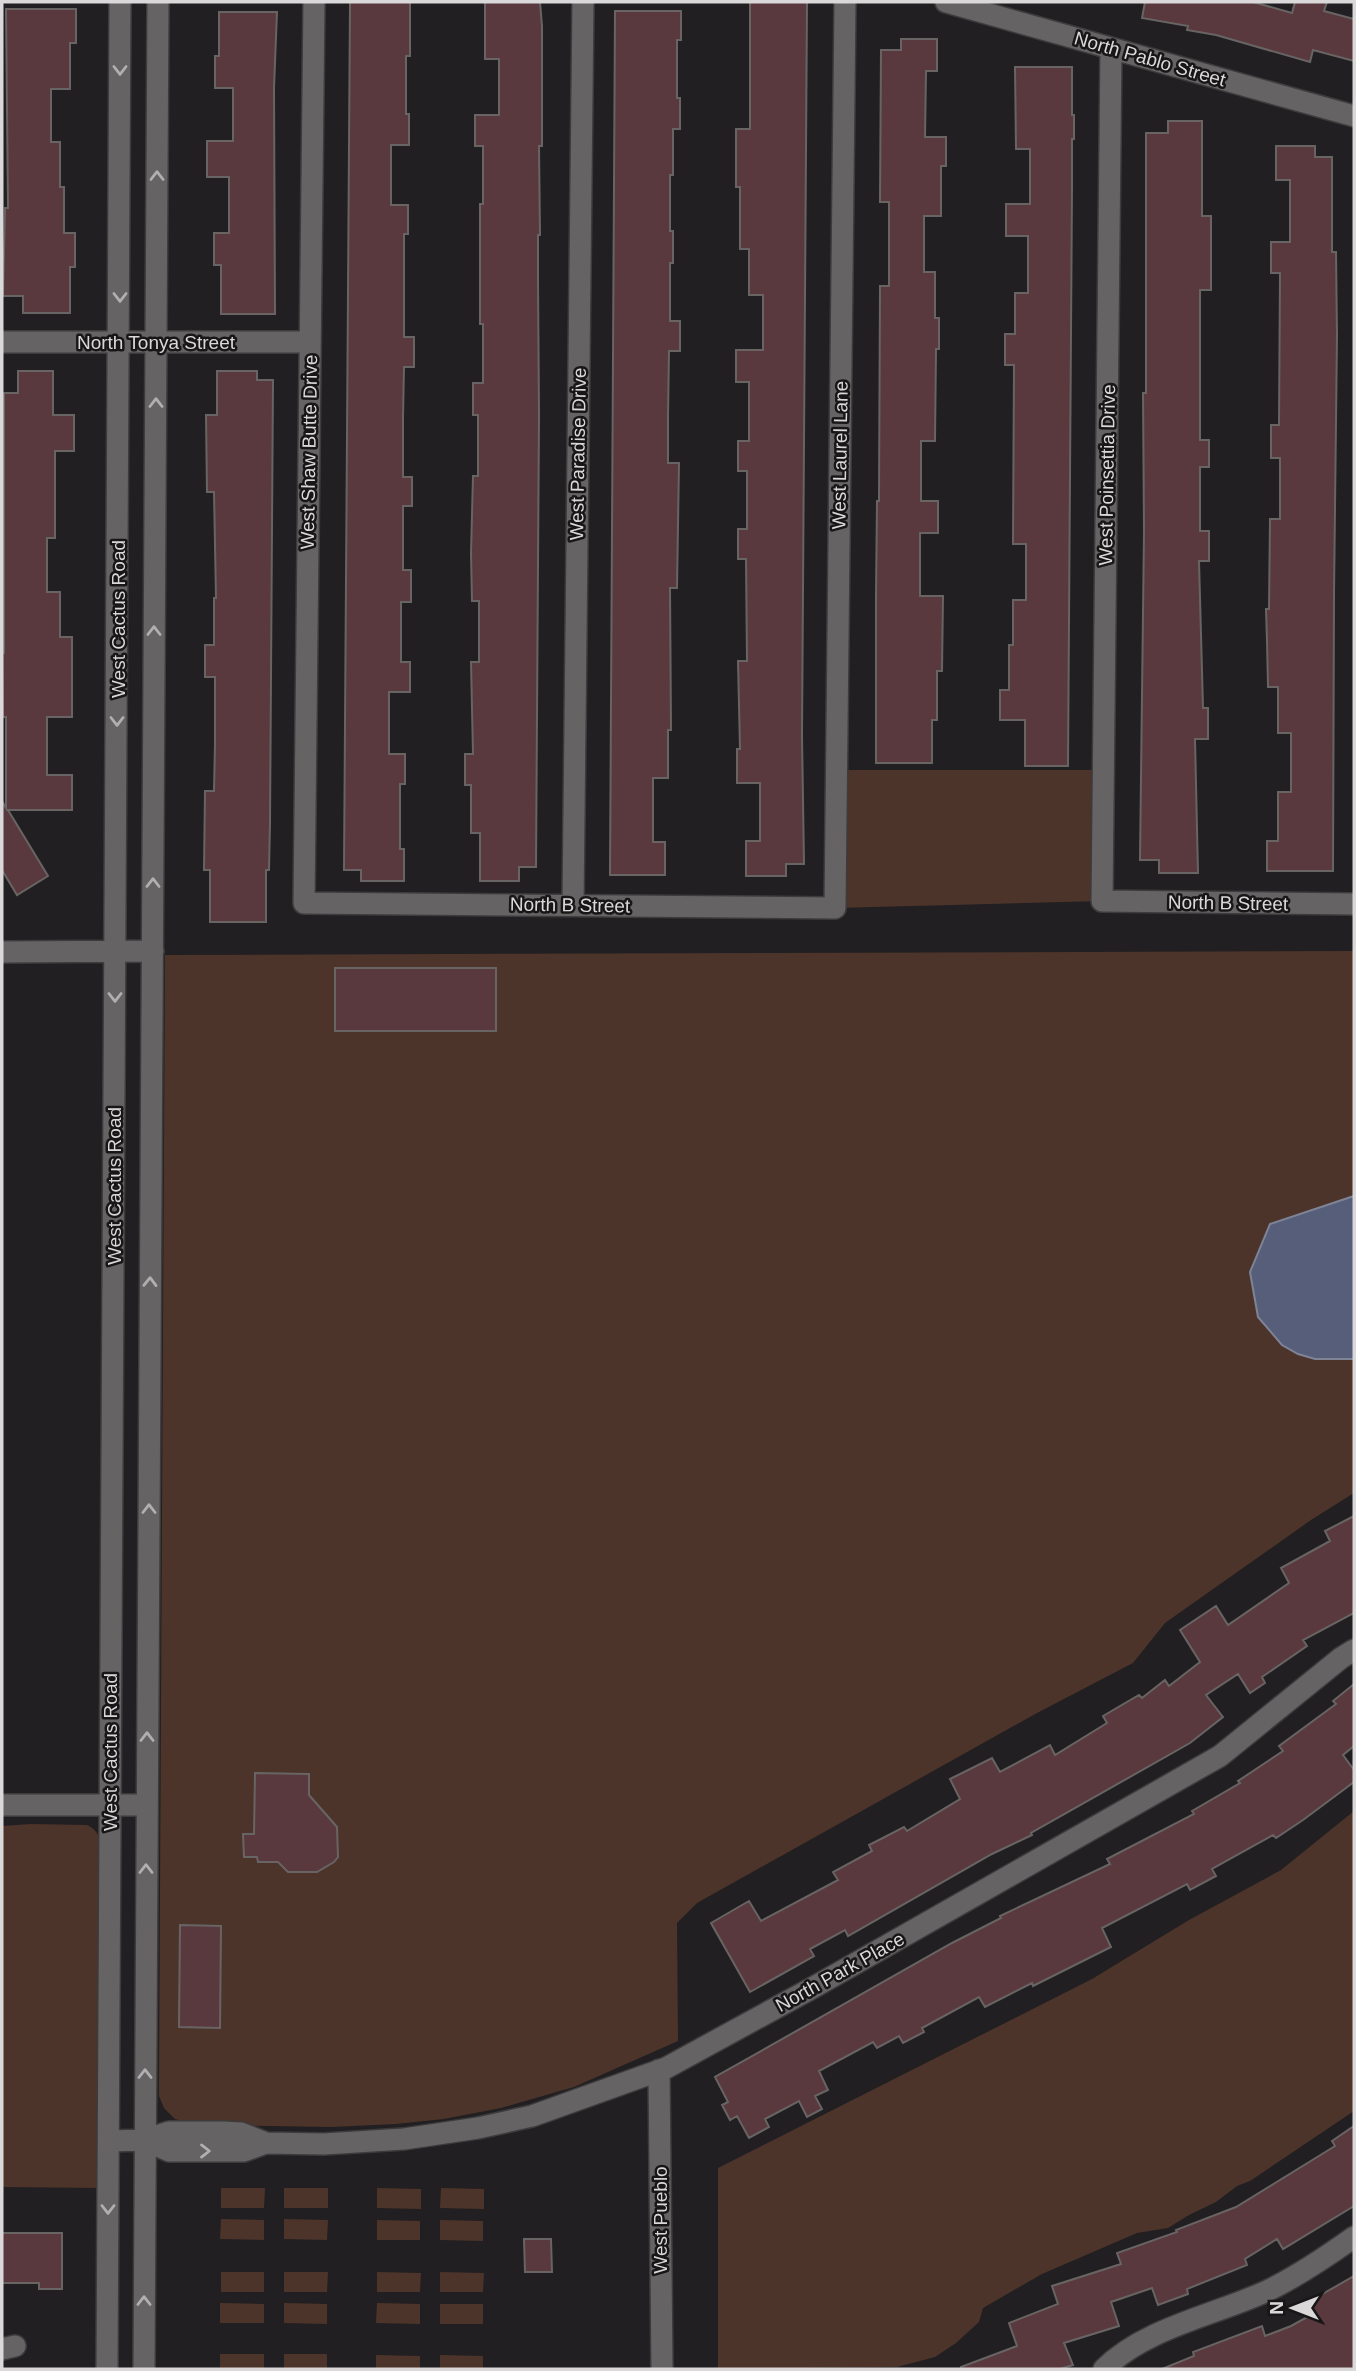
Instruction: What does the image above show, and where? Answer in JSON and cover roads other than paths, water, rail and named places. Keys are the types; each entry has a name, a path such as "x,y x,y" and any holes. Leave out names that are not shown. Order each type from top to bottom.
{"street":[{"name":"West Cactus Road","path":"107,2369 120,2"},
{"name":"West Cactus Road","path":"144,2369 158,2"},
{"name":"West Shaw Butte Drive","path":"304,903 314,2"},
{"name":"West Paradise Drive","path":"573,905 583,2"},
{"name":"West Laurel Lane","path":"835,908 845,2"},
{"name":"North Pablo Street","path":"946,2 1354,116"},
{"name":"West Poinsettia Drive","path":"1102,901 1111,48"},
{"name":"North Tonya Street","path":"2,342 310,342"},
{"name":"North B Street","path":"1102,901 1354,904"},
{"name":"North B Street","path":"304,903 835,908"},
{"path":"2,952 153,951"},
{"name":"North Park Place","path":"109,2141 144,2140 169,2151 244,2151 267,2143 324,2144 404,2140 532,2116 659,2070 814,1987 1220,1756 1354,1650"},
{"path":"2,1805 146,1805"},
{"name":"West Pueblo","path":"659,2070 662,2369"},
{"path":"1104,2369 1118,2355 1151,2337 1267,2291 1311,2267 1354,2237"}],"water":[{"path":"1354,1196 1354,1359 1315,1359 1298,1354 1282,1345 1258,1317 1250,1272 1270,1224"}]}
